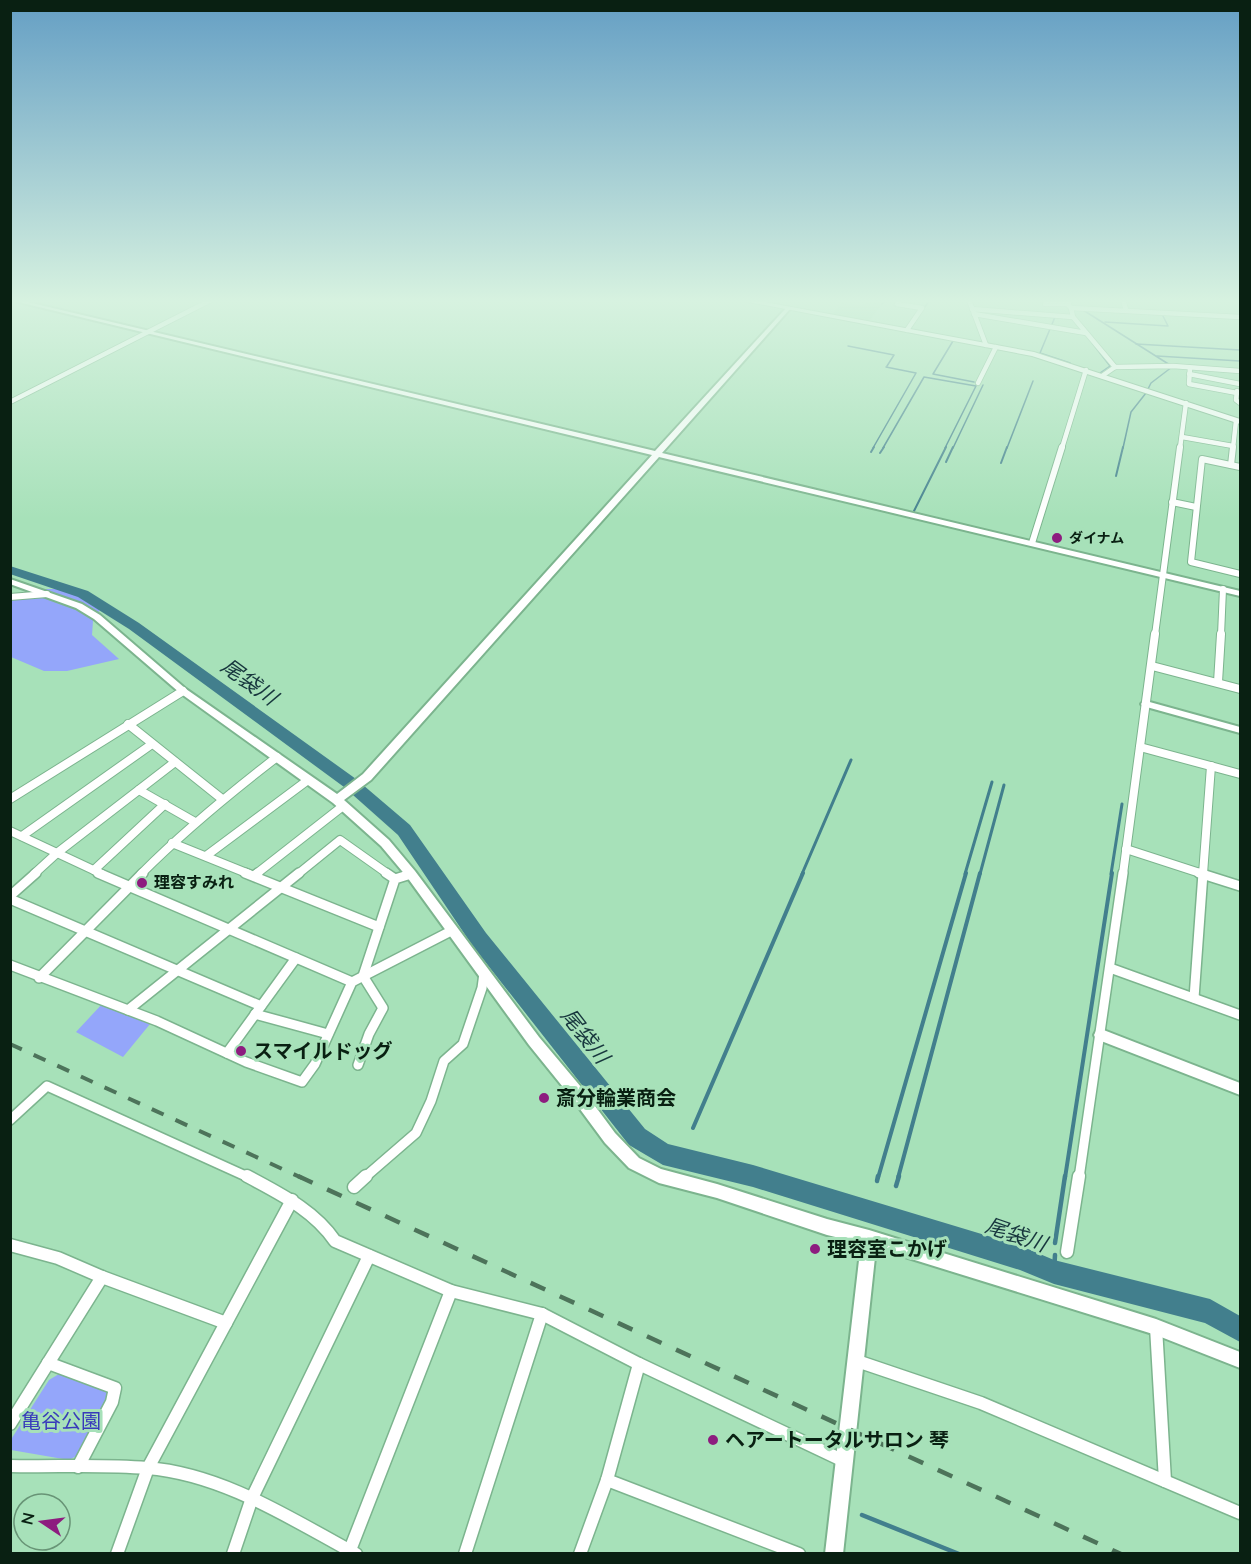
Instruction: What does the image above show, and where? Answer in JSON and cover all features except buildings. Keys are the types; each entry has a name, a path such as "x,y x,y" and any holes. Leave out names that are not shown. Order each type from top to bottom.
{"highway":[{"path":"1094,373 1238,421"}],"street":[{"path":"10,402 68,373"},
{"path":"317,373 1240,593"},
{"path":"254,876 362,781 658,454 728,373"},
{"path":"978,383 983,373"},
{"path":"1032,543 1085,373"},
{"path":"1102,376 1106,373"},
{"path":"1237,393 1189,384 1189,374 1239,383 1236,400 1240,404"},
{"path":"1067,1252 1101,1035 1186,404"},
{"path":"1231,465 1233,446 1237,440 1238,421"},
{"path":"1182,437 1233,446"},
{"path":"1240,467 1202,459 1191,562 1240,574"},
{"path":"1172,502 1196,507"},
{"path":"10,580 80,606 97,617 183,691 308,780 341,800 385,843 411,874 610,1138 634,1163 659,1176 717,1191 827,1227 1156,1327 1240,1360"},
{"path":"1218,682 1223,589"},
{"path":"10,597 48,593"},
{"path":"1152,666 1240,689"},
{"path":"10,799 183,691"},
{"path":"1146,704 1240,730"},
{"path":"128,724 222,799"},
{"path":"22,836 152,744"},
{"path":"1140,747 1240,774"},
{"path":"39,978 172,843 222,799 277,757"},
{"path":"175,762 57,853 10,898 84,932 261,1006"},
{"path":"1194,998 1211,766"},
{"path":"206,856 308,780"},
{"path":"139,790 195,822"},
{"path":"94,870 165,804"},
{"path":"10,831 129,887 352,982"},
{"path":"128,1011 340,840 395,879"},
{"path":"172,843 379,927"},
{"path":"1126,849 1240,886"},
{"path":"395,879 411,874"},
{"path":"363,976 395,879"},
{"path":"10,965 128,1011 274,1073 302,1082 315,1064 352,982 453,930"},
{"path":"227,1053 296,958"},
{"path":"1110,968 1240,1015"},
{"path":"354,1187 416,1133 431,1101 444,1061 464,1044 482,988 484,973"},
{"path":"358,1065 369,1034 383,1008 363,976"},
{"path":"255,1014 328,1034"},
{"path":"1101,1035 1240,1089"},
{"path":"10,1119 47,1086 226,1166 292,1200 325,1226 335,1241 450,1291 542,1314 639,1364 843,1461"},
{"path":"117,1554 148,1468 292,1200"},
{"path":"834,1554 869,1238"},
{"path":"10,1245 55,1257 226,1323"},
{"path":"233,1554 252,1498 369,1256"},
{"path":"10,1424 102,1277"},
{"path":"10,1466 148,1468 198,1478 252,1498 353,1552 450,1291"},
{"path":"465,1554 542,1314"},
{"path":"1156,1327 1165,1481"},
{"path":"857,1361 981,1403 1240,1514"},
{"path":"48,1363 115,1388 112,1402 78,1467"},
{"path":"580,1554 607,1480 639,1364"},
{"path":"607,1480 799,1554"}],"green space":[{"path":"46,589 69,589 100,599 101,608 93,621 92,635 119,659 67,671 44,671 11,657 11,595"},
{"path":"103,1003 150,1024 123,1057 76,1032"},
{"name":"亀谷公園","path":"59,1374 108,1392 107,1402 80,1454 69,1460 11,1450 10,1441 49,1380"}],"waterway":[{"path":"873,448 916,373"},
{"path":"934,373 974,382"},
{"path":"1148,389 1151,383 1164,373"},
{"path":"883,448 924,377 976,386 945,448"},
{"path":"1007,448 1033,381"},
{"path":"953,448 983,385"},
{"path":"1123,448 1131,412 1146,393"},
{"path":"871,452 874,447"},
{"path":"880,453 884,447"},
{"path":"914,511 946,447"},
{"path":"946,462 953,447"},
{"path":"1001,463 1007,447"},
{"path":"1116,476 1123,447"},
{"name":"尾袋川","path":"10,570 83,594 134,626 350,783 404,830 479,939 637,1137 663,1154 753,1176 1021,1258 1054,1272 1210,1312 1240,1330"},
{"path":"802,874 851,760"},
{"path":"965,874 992,782"},
{"path":"980,874 1004,785"},
{"path":"1111,874 1122,804"},
{"path":"693,1128 803,873"},
{"path":"878,1178 966,873"},
{"path":"898,1178 980,873"},
{"path":"1065,1178 1112,873"},
{"path":"877,1181 878,1176"},
{"path":"896,1186 899,1176"},
{"path":"1055,1243 1065,1176"},
{"path":"1054,1272 1055,1255"},
{"path":"862,1515 959,1554"}],"railway":[{"path":"10,1044 302,1178"},
{"path":"298,1176 1121,1554"}],"place":[{"name":"ダイナム","path":"1057,538"},
{"name":"理容すみれ","path":"142,883"},
{"name":"スマイルドッグ","path":"241,1051"},
{"name":"斎分輪業商会","path":"544,1098"},
{"name":"理容室こかげ","path":"815,1249"},
{"name":"ヘアートータルサロン 琴","path":"713,1440"}]}
